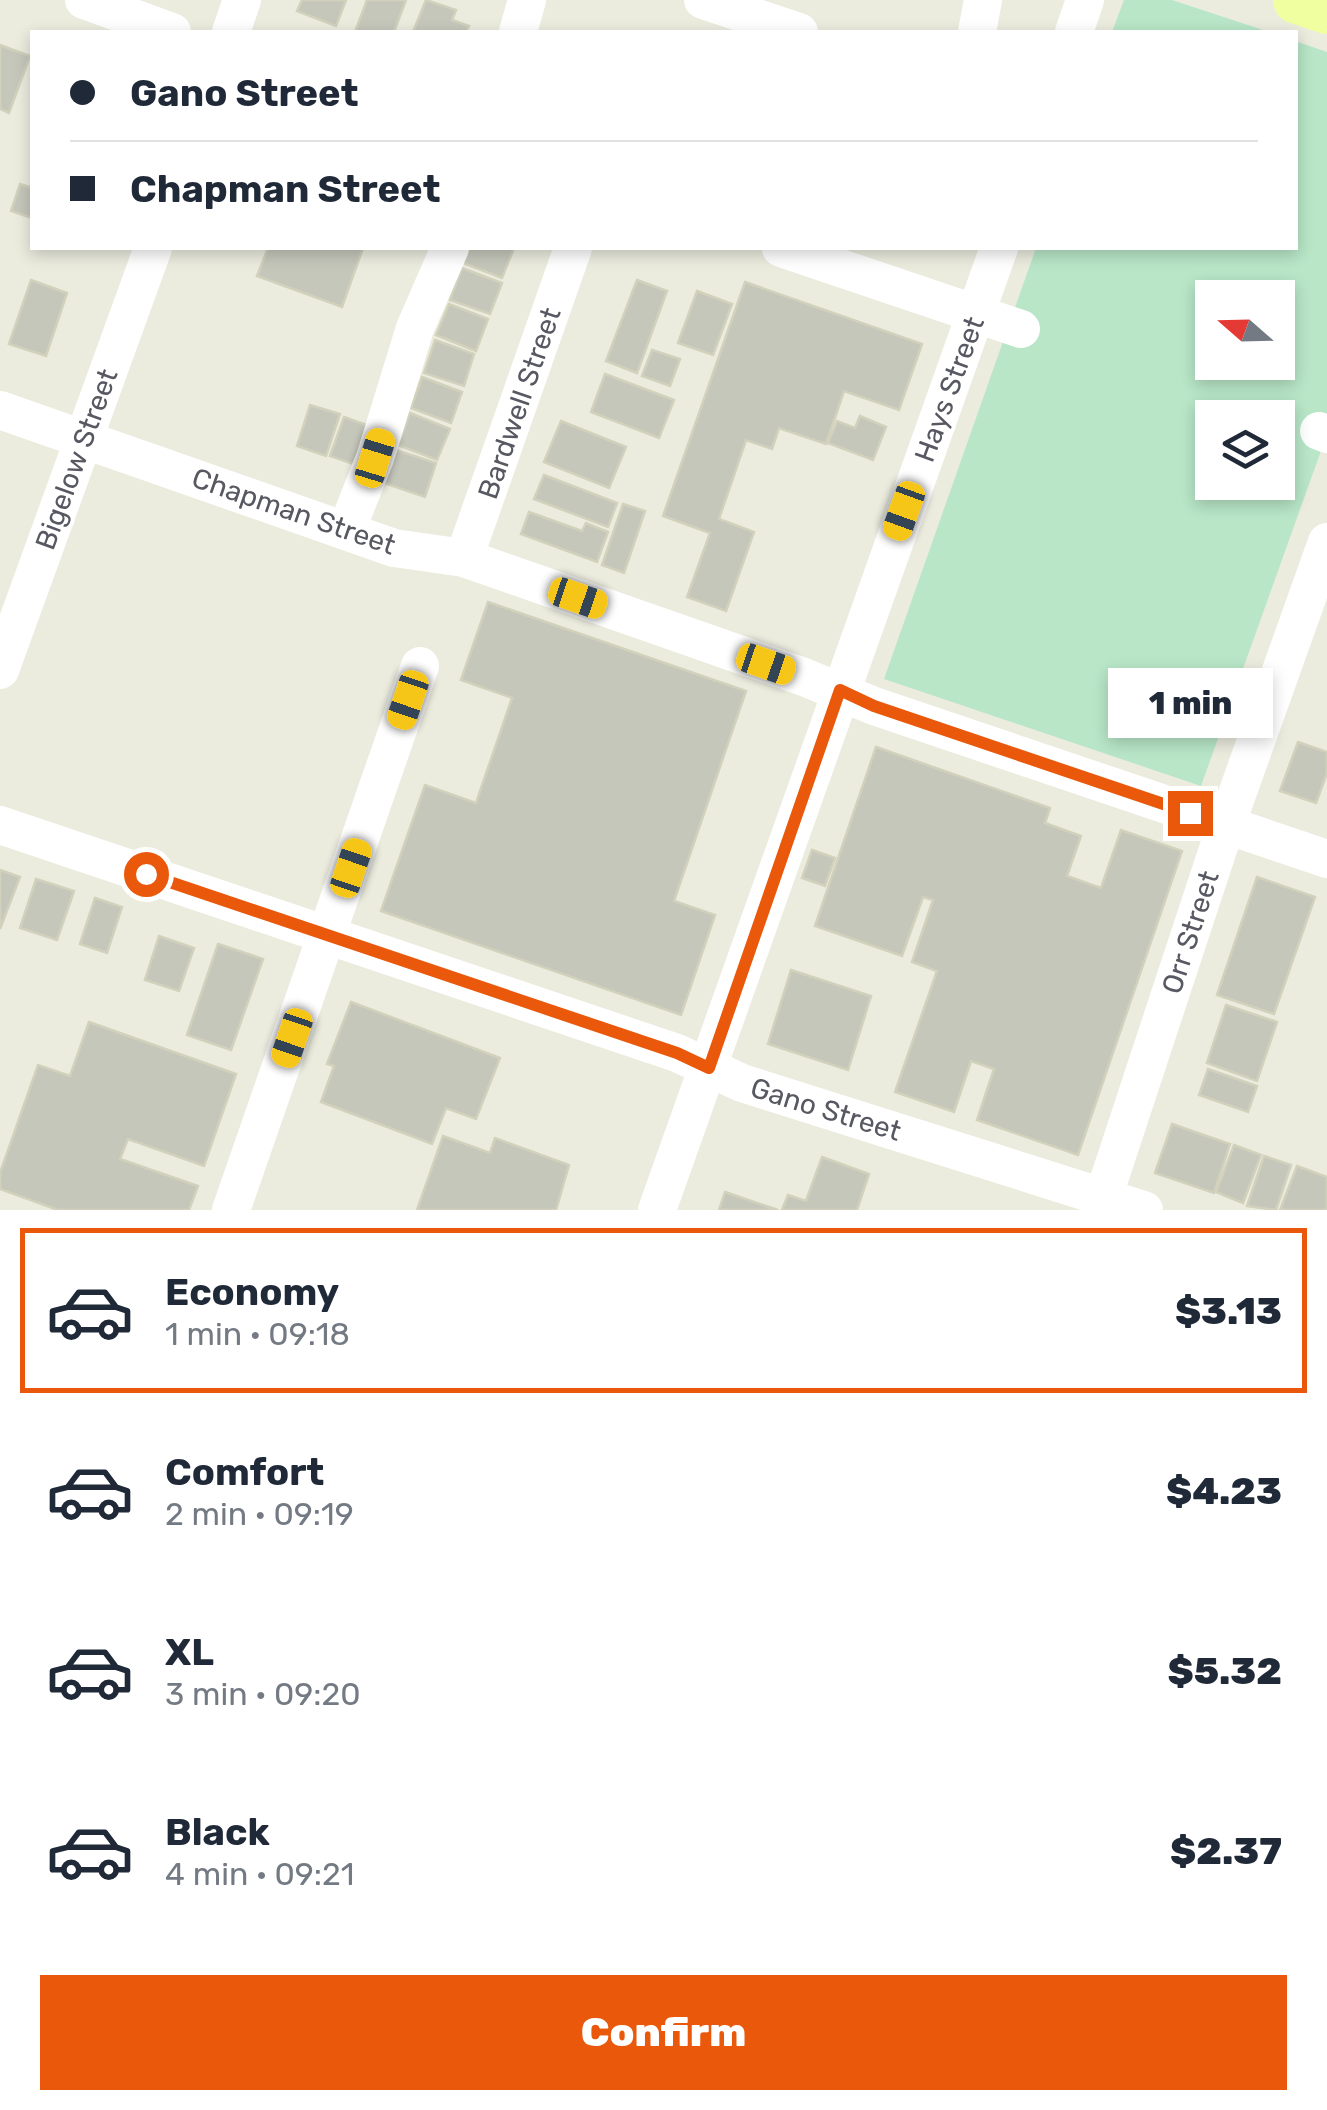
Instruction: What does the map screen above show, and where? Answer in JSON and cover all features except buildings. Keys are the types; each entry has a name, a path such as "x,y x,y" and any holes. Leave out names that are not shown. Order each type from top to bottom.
{"main road":[{"path":"1298,0 1327,10"}],"street":[{"path":"84,0 166,30"},
{"path":"231,30 242,0"},
{"path":"519,30 527,0"},
{"path":"703,0 793,30"},
{"path":"977,30 983,0"},
{"path":"1075,30 1085,0"},
{"name":"Bigelow Street","path":"0,670 152,250"},
{"path":"346,531 375,458 415,328 449,250"},
{"name":"Bardwell Street","path":"464,558 572,250"},
{"path":"786,250 1021,329"},
{"name":"Hays Street","path":"658,1210 998,250"},
{"name":"Chapman Street","path":"0,410 394,548 464,558 840,690 874,706 1327,859"},
{"name":"Orr Street","path":"1101,1203 1226,825 1327,542"},
{"path":"231,1210 420,666"},
{"name":"Gano Street","path":"0,825 677,1053 742,1083 1101,1203 1144,1210"}],"green space":[{"path":"1124,0 1172,0 1263,30 1113,30"},
{"path":"1298,42 1327,52 1327,434 1201,786 884,679 1035,250 1298,250"}],"route":[{"path":"146,874 677,1053 709,1068 840,690 874,706 1190,813"}]}
